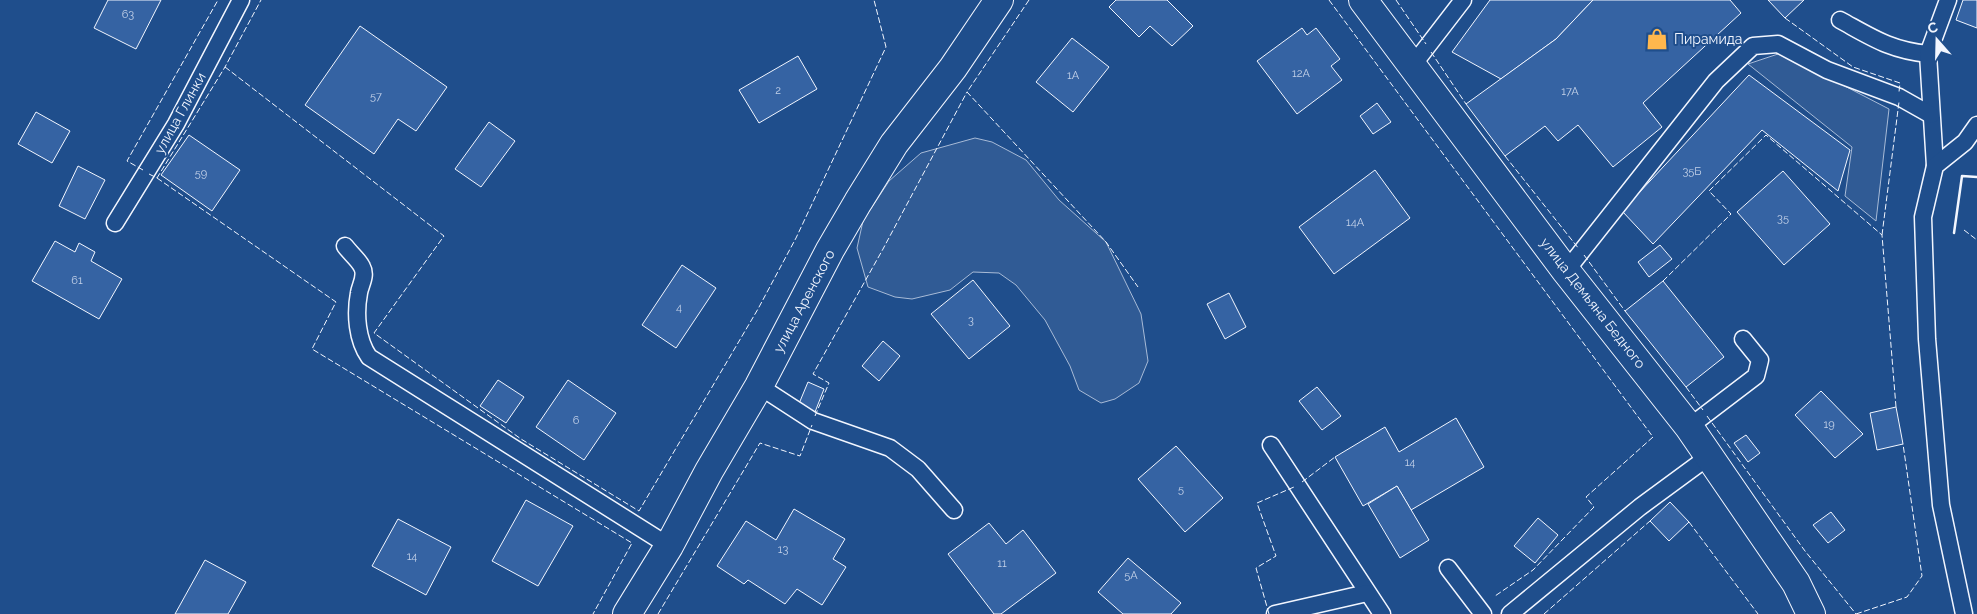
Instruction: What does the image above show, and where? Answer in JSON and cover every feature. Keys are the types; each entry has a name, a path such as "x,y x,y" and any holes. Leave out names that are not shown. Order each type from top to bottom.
{"street":[{"name":"улица Аренского","path":"627,614 669,546 709,471 760,386 830,250 858,202 894,144 953,68 999,0"},
{"name":"улица Демьяна Бедного","path":"1363,0 1566,271 1689,427 1796,583 1811,614"}],"lane":[{"name":"улица Глинки","path":"116,223 176,124 241,0"},
{"path":"1413,65 1463,0"},
{"path":"1948,0 1928,54 1935,166 1922,218 1927,339 1941,504 1964,614"},
{"path":"1840,20 1886,46 1903,52 1928,54"},
{"path":"1566,271 1716,81 1753,46 1778,44 1827,70 1899,97 1931,115"},
{"path":"1935,166 1971,146 1977,125"},
{"path":"345,246 363,268 364,281 359,292 359,326 361,346 369,357 669,546"},
{"path":"1689,427 1756,376 1760,360 1744,339"},
{"path":"760,386 813,421 890,448 918,469 954,510"},
{"path":"1271,445 1366,593 1382,614"},
{"path":"1510,614 1640,507 1708,457"},
{"path":"1448,568 1483,614"},
{"path":"1274,614 1366,593"}],"shaded area":[{"path":"1781,53 1889,109 1876,221 1845,196 1852,147 1748,64"},
{"path":"975,138 992,142 1026,160 1059,200 1106,242 1141,314 1148,361 1139,383 1115,399 1101,403 1079,390 1070,366 1045,320 1016,285 999,273 973,272 950,290 912,299 895,297 868,287 857,248 863,221 889,181 921,153"}],"building":[{"path":"108,0 161,0 136,49 94,28"},
{"path":"1116,0 1167,0 1193,26 1172,46 1150,26 1139,37 1109,7"},
{"path":"1490,0 1593,0 1556,39 1501,79 1452,52"},
{"path":"1593,0 1730,0 1741,13 1643,103 1662,127 1613,167 1578,125 1558,141 1545,126 1505,156 1466,104 1556,39"},
{"path":"1768,0 1804,0 1785,18"},
{"path":"1963,0 1977,0 1977,28 1956,20"},
{"path":"360,26 447,87 416,131 398,119 374,154 305,105"},
{"path":"1302,28 1307,35 1316,28 1340,59 1331,66 1342,80 1297,114 1257,61"},
{"path":"1072,38 1109,67 1073,112 1036,82"},
{"path":"798,56 817,89 759,123 739,90"},
{"path":"1749,75 1850,150 1838,191 1762,130 1653,244 1622,211"},
{"path":"1377,103 1391,122 1373,134 1360,116"},
{"path":"36,112 70,131 52,163 18,144"},
{"path":"489,122 515,141 481,187 455,169"},
{"path":"189,135 240,170 212,211 161,175"},
{"path":"78,166 105,180 85,219 59,206"},
{"path":"1375,170 1410,218 1334,274 1299,227"},
{"path":"1783,171 1830,224 1784,265 1737,212"},
{"path":"55,241 75,252 79,243 95,252 91,261 122,279 99,319 32,281"},
{"path":"1660,245 1672,259 1649,277 1638,262"},
{"path":"682,265 716,288 676,348 642,325"},
{"path":"973,280 1010,326 969,359 931,314"},
{"path":"1663,281 1724,357 1686,387 1625,311"},
{"path":"1229,293 1246,327 1225,339 1207,304"},
{"path":"883,341 900,356 879,381 862,366"},
{"path":"498,380 524,397 506,423 480,406"},
{"path":"568,380 616,413 584,460 536,427"},
{"path":"808,382 824,389 815,412 798,406"},
{"path":"1317,387 1341,416 1322,430 1299,401"},
{"path":"1821,391 1863,434 1835,458 1795,415"},
{"path":"1896,407 1903,444 1877,450 1870,413"},
{"path":"1456,418 1484,467 1411,510 1397,486 1363,506 1335,457 1385,427 1399,452"},
{"path":"1746,435 1760,453 1748,462 1734,443"},
{"path":"1176,446 1223,498 1185,532 1138,479"},
{"path":"1397,486 1429,540 1400,558 1368,504"},
{"path":"526,500 573,526 538,586 492,561"},
{"path":"1670,502 1689,522 1669,541 1650,521"},
{"path":"794,509 845,539 833,559 846,567 822,605 797,589 785,604 748,580 744,584 717,566 746,521 776,540"},
{"path":"1831,512 1845,530 1828,543 1813,525"},
{"path":"1538,518 1558,535 1535,563 1514,546"},
{"path":"398,519 451,547 426,595 372,566"},
{"path":"989,523 1006,544 1023,530 1056,573 1001,614 994,614 948,554"},
{"path":"1128,558 1181,603 1171,614 1123,614 1098,592"},
{"path":"205,560 246,582 228,614 175,614"}],"fence":[{"path":"143,170 127,161 218,0"},
{"path":"149,174 157,178 225,67 261,0"},
{"path":"225,67 444,236 374,333 521,439 639,511 758,309 796,238 886,47 874,0"},
{"path":"1029,0 967,92 1106,242 1138,287"},
{"path":"1329,0 1653,437 1586,497 1594,507 1533,570 1495,596"},
{"path":"1396,0 1426,44"},
{"path":"1785,18 1853,67 1900,83 1899,92"},
{"path":"1431,52 1466,104"},
{"path":"815,416 829,383 813,374 883,249 967,92"},
{"path":"1882,235 1899,102"},
{"path":"1663,281 1731,214 1709,191 1766,135 1882,235 1896,407"},
{"path":"1505,156 1579,249"},
{"path":"157,178 336,302 312,349 632,543 593,614"},
{"path":"1964,230 1977,240"},
{"path":"1584,255 1625,311"},
{"path":"1686,387 1703,410"},
{"path":"1707,416 1805,551 1856,614"},
{"path":"658,614 760,443 800,456 812,425"},
{"path":"1856,614 1907,597 1922,576 1903,444"},
{"path":"1302,482 1335,457"},
{"path":"1269,614 1256,568 1276,556 1257,503 1294,487"},
{"path":"1544,614 1650,521"},
{"path":"1689,522 1758,614"}],"wall":[{"path":"1954,233 1962,176 1977,177"}],"place":[{"name":"Пирамида","path":"1657,39"}]}
